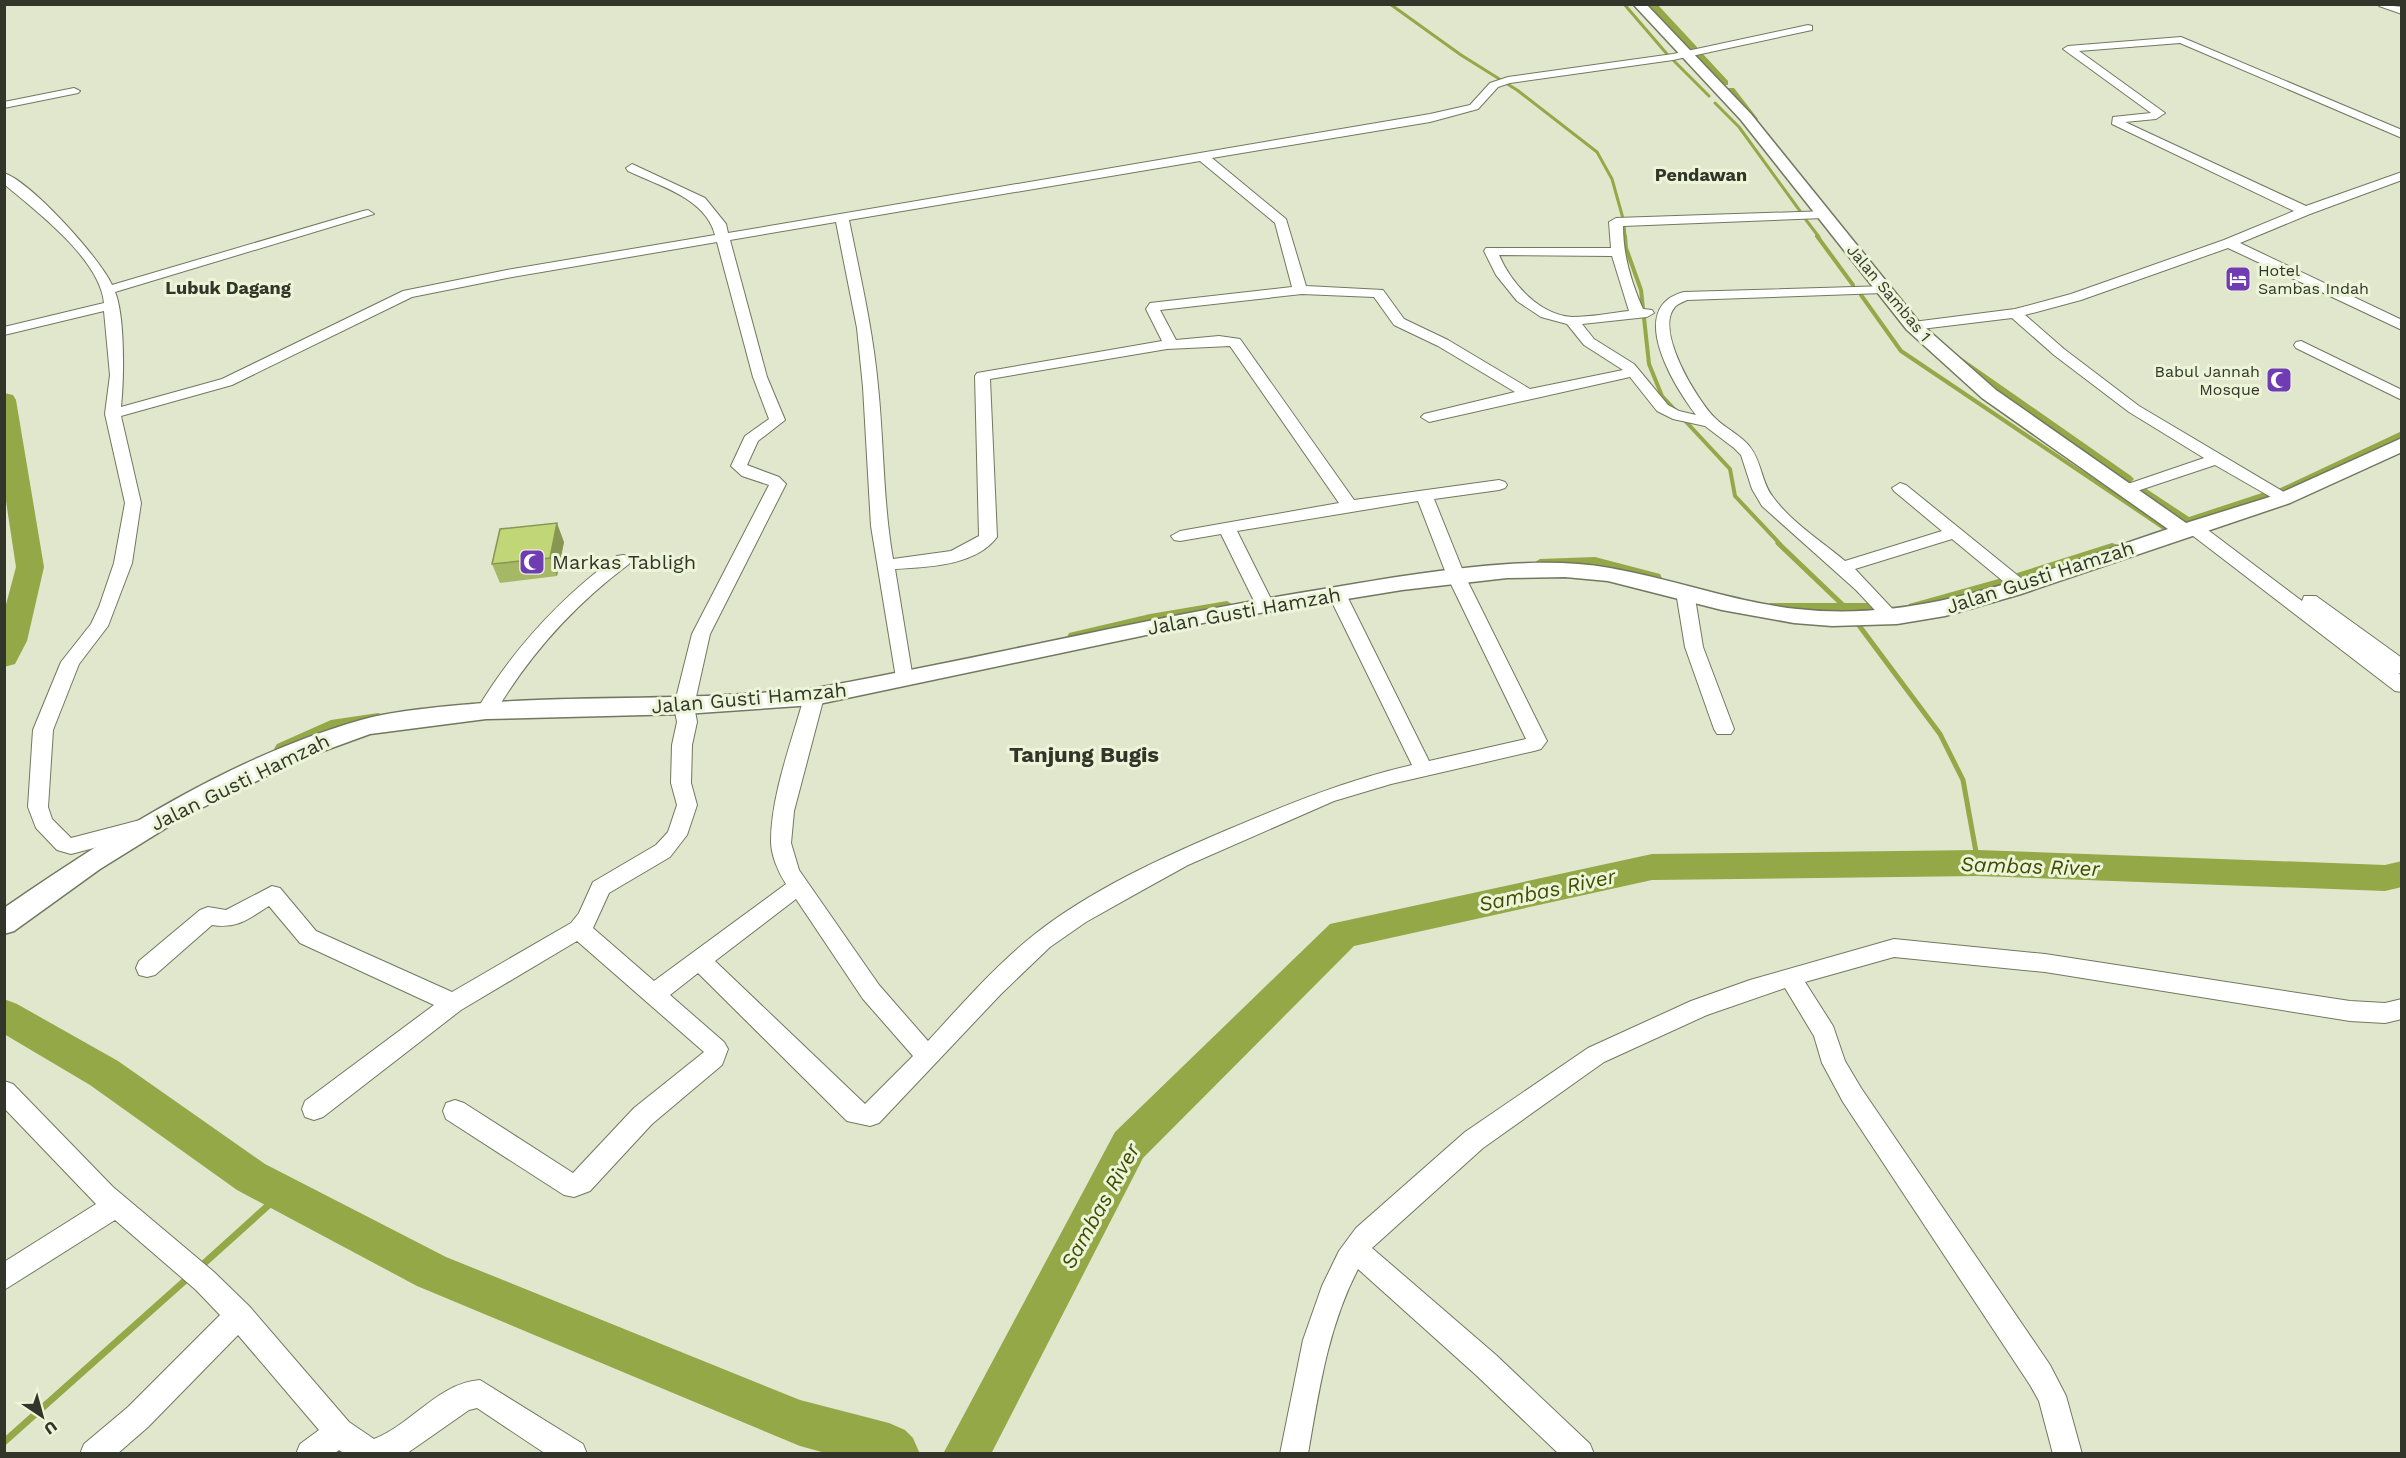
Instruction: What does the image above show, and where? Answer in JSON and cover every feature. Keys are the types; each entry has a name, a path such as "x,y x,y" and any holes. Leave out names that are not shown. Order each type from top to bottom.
{"street":[{"name":"Jalan Sambas 1","path":"1639,4 1746,117 1913,326 1989,394 2125,490 2196,528"},
{"path":"2383,4 2402,11"},
{"path":"113,414 227,382 408,294 507,274 1204,158 1458,113 1474,107 1504,81 1688,54 1808,28"},
{"path":"2305,211 2116,122 2117,119 2156,116 2158,113 2068,49 2181,40 2402,135"},
{"path":"5,106 74,91"},
{"path":"1204,158 1281,222 1298,286 1302,290"},
{"path":"314,1109 453,1003 579,928 588,918 601,888 663,851 677,835 687,805 681,783 682,745 687,722 684,706 706,620 778,484 769,478 751,474 739,466 751,439 777,420 760,377 744,323 724,238 712,214 700,201 632,168"},
{"path":"1913,326 2015,313 2076,297 2229,243 2305,211 2402,176"},
{"path":"4,177 56,220 94,264 108,290 112,305 117,358 113,414 133,503 123,563 108,607 99,626 70,662 41,746 38,807 43,823 64,844 81,845 148,825"},
{"path":"108,290 368,214"},
{"path":"1703,421 1670,360 1664,334 1621,273 1616,252 1616,222 1823,214"},
{"path":"842,218 864,328 871,387 879,526 904,679"},
{"path":"2229,243 2402,326"},
{"path":"1616,252 1491,250 1500,272 1530,303 1550,318 1572,321 1650,313 1684,296 1883,289"},
{"path":"1171,344 1153,309 1155,306 1302,290 1378,293 1399,322 1443,343 1528,394"},
{"path":"4,331 112,305"},
{"path":"2015,313 2059,352 2134,409 2283,499"},
{"path":"1572,321 1579,332 1633,372 1660,406 1676,416 1703,421 1744,449 1752,461 1755,482 1767,501 1844,567 1885,618"},
{"path":"884,565 951,555 974,548 988,537 982,375 1171,344 1219,340 1234,342 1303,436 1349,506"},
{"path":"2301,345 2402,396"},
{"path":"1429,417 1633,372"},
{"name":"Jalan Gusti Hamzah","path":"4,923 148,825 236,779 330,738 399,721 486,711 684,706 814,697 1265,605 1456,576 1508,571 1566,570 1608,574 1783,614 1832,619 1885,618 1945,609 2021,587 2110,555 2283,499 2402,444"},
{"path":"2125,490 2216,459"},
{"path":"1180,536 1349,506 1499,485"},
{"path":"1900,488 2021,587"},
{"path":"699,960 856,1113 864,1115 877,1111 1027,955 1078,916 1181,859 1285,813 1369,783 1530,747 1537,741 1456,576 1424,496"},
{"path":"1227,528 1265,605"},
{"path":"2196,528 2402,668"},
{"path":"2196,528 2402,686"},
{"path":"1844,567 1954,534"},
{"path":"486,711 499,688 536,639 601,575 623,560"},
{"path":"1685,592 1694,647 1724,729"},
{"path":"1337,594 1424,770"},
{"path":"814,697 784,811 781,843 789,872 797,887 871,992 928,1058"},
{"path":"654,994 797,887"},
{"path":"147,968 208,916 229,919 272,894 292,921 308,936 453,1003"},
{"path":"455,1111 564,1183 574,1185 581,1183 644,1116 714,1058 716,1049 712,1045 579,928"},
{"path":"1294,1454 1311,1362 1332,1296 1355,1250 1365,1237 1466,1146 1585,1062 1699,1008 1790,978 1894,948 2045,963 2350,1011 2385,1013 2402,1009"},
{"path":"1790,978 1825,1033 1834,1063 1852,1095 2040,1375 2059,1417 2068,1454"},
{"path":"4,1091 116,1206 182,1264 205,1281 239,1316 339,1432 371,1454 389,1448 468,1395 480,1394 573,1454"},
{"path":"4,1278 116,1206"},
{"path":"1355,1250 1486,1365 1580,1454"},
{"path":"94,1454 138,1417 239,1316"},
{"path":"310,1454 339,1432"}],"building":[{"path":"557,523 550,558 492,564 500,529"}],"waterway":[{"path":"1390,4 1461,55 1517,90 1597,152 1612,179 1624,222 1625,237"},
{"path":"1624,4 1667,54"},
{"path":"1651,4 1693,49"},
{"path":"1699,56 1724,83"},
{"path":"1674,61 1709,96"},
{"path":"1730,90 1753,119"},
{"path":"1715,103 1739,127 1800,211"},
{"path":"1806,220 1819,237"},
{"path":"1625,236 1626,248 1641,290 1649,364 1662,396 1730,469 1735,496 1780,544"},
{"path":"1817,236 1853,285"},
{"path":"1861,295 1901,351 2167,530"},
{"path":"1952,355 2126,479"},
{"path":"4,400 30,567 12,641 4,657"},
{"path":"2282,491 2402,435"},
{"path":"2145,493 2187,523 2265,497"},
{"path":"1778,543 1846,608 1940,734 1963,780 1978,863"},
{"path":"2023,577 2112,548"},
{"path":"1540,564 1595,562 1654,578"},
{"path":"1915,608 2002,583"},
{"path":"1075,637 1150,619 1227,606"},
{"path":"1771,608 1871,608"},
{"path":"283,749 337,724 378,719"},
{"name":"Sambas River","path":"966,1454 1129,1145 1343,934 1652,867 1978,863 2385,878 2402,874"},
{"path":"4,1015 104,1073 251,1177 432,1272 586,1333 800,1423 889,1446 897,1454"},
{"path":"200,1267 282,1193"},
{"path":"4,1442 189,1277"}],"place":[{"name":"Hotel Sambas Indah","path":"2238,279"},
{"name":"Babul Jannah Mosque","path":"2279,380"},
{"name":"Markas Tabligh","path":"532,562"}],"district":[{"name":"Pendawan","path":"1701,174"},
{"name":"Lubuk Dagang","path":"228,287"},
{"name":"Tanjung Bugis","path":"1084,754"}]}
